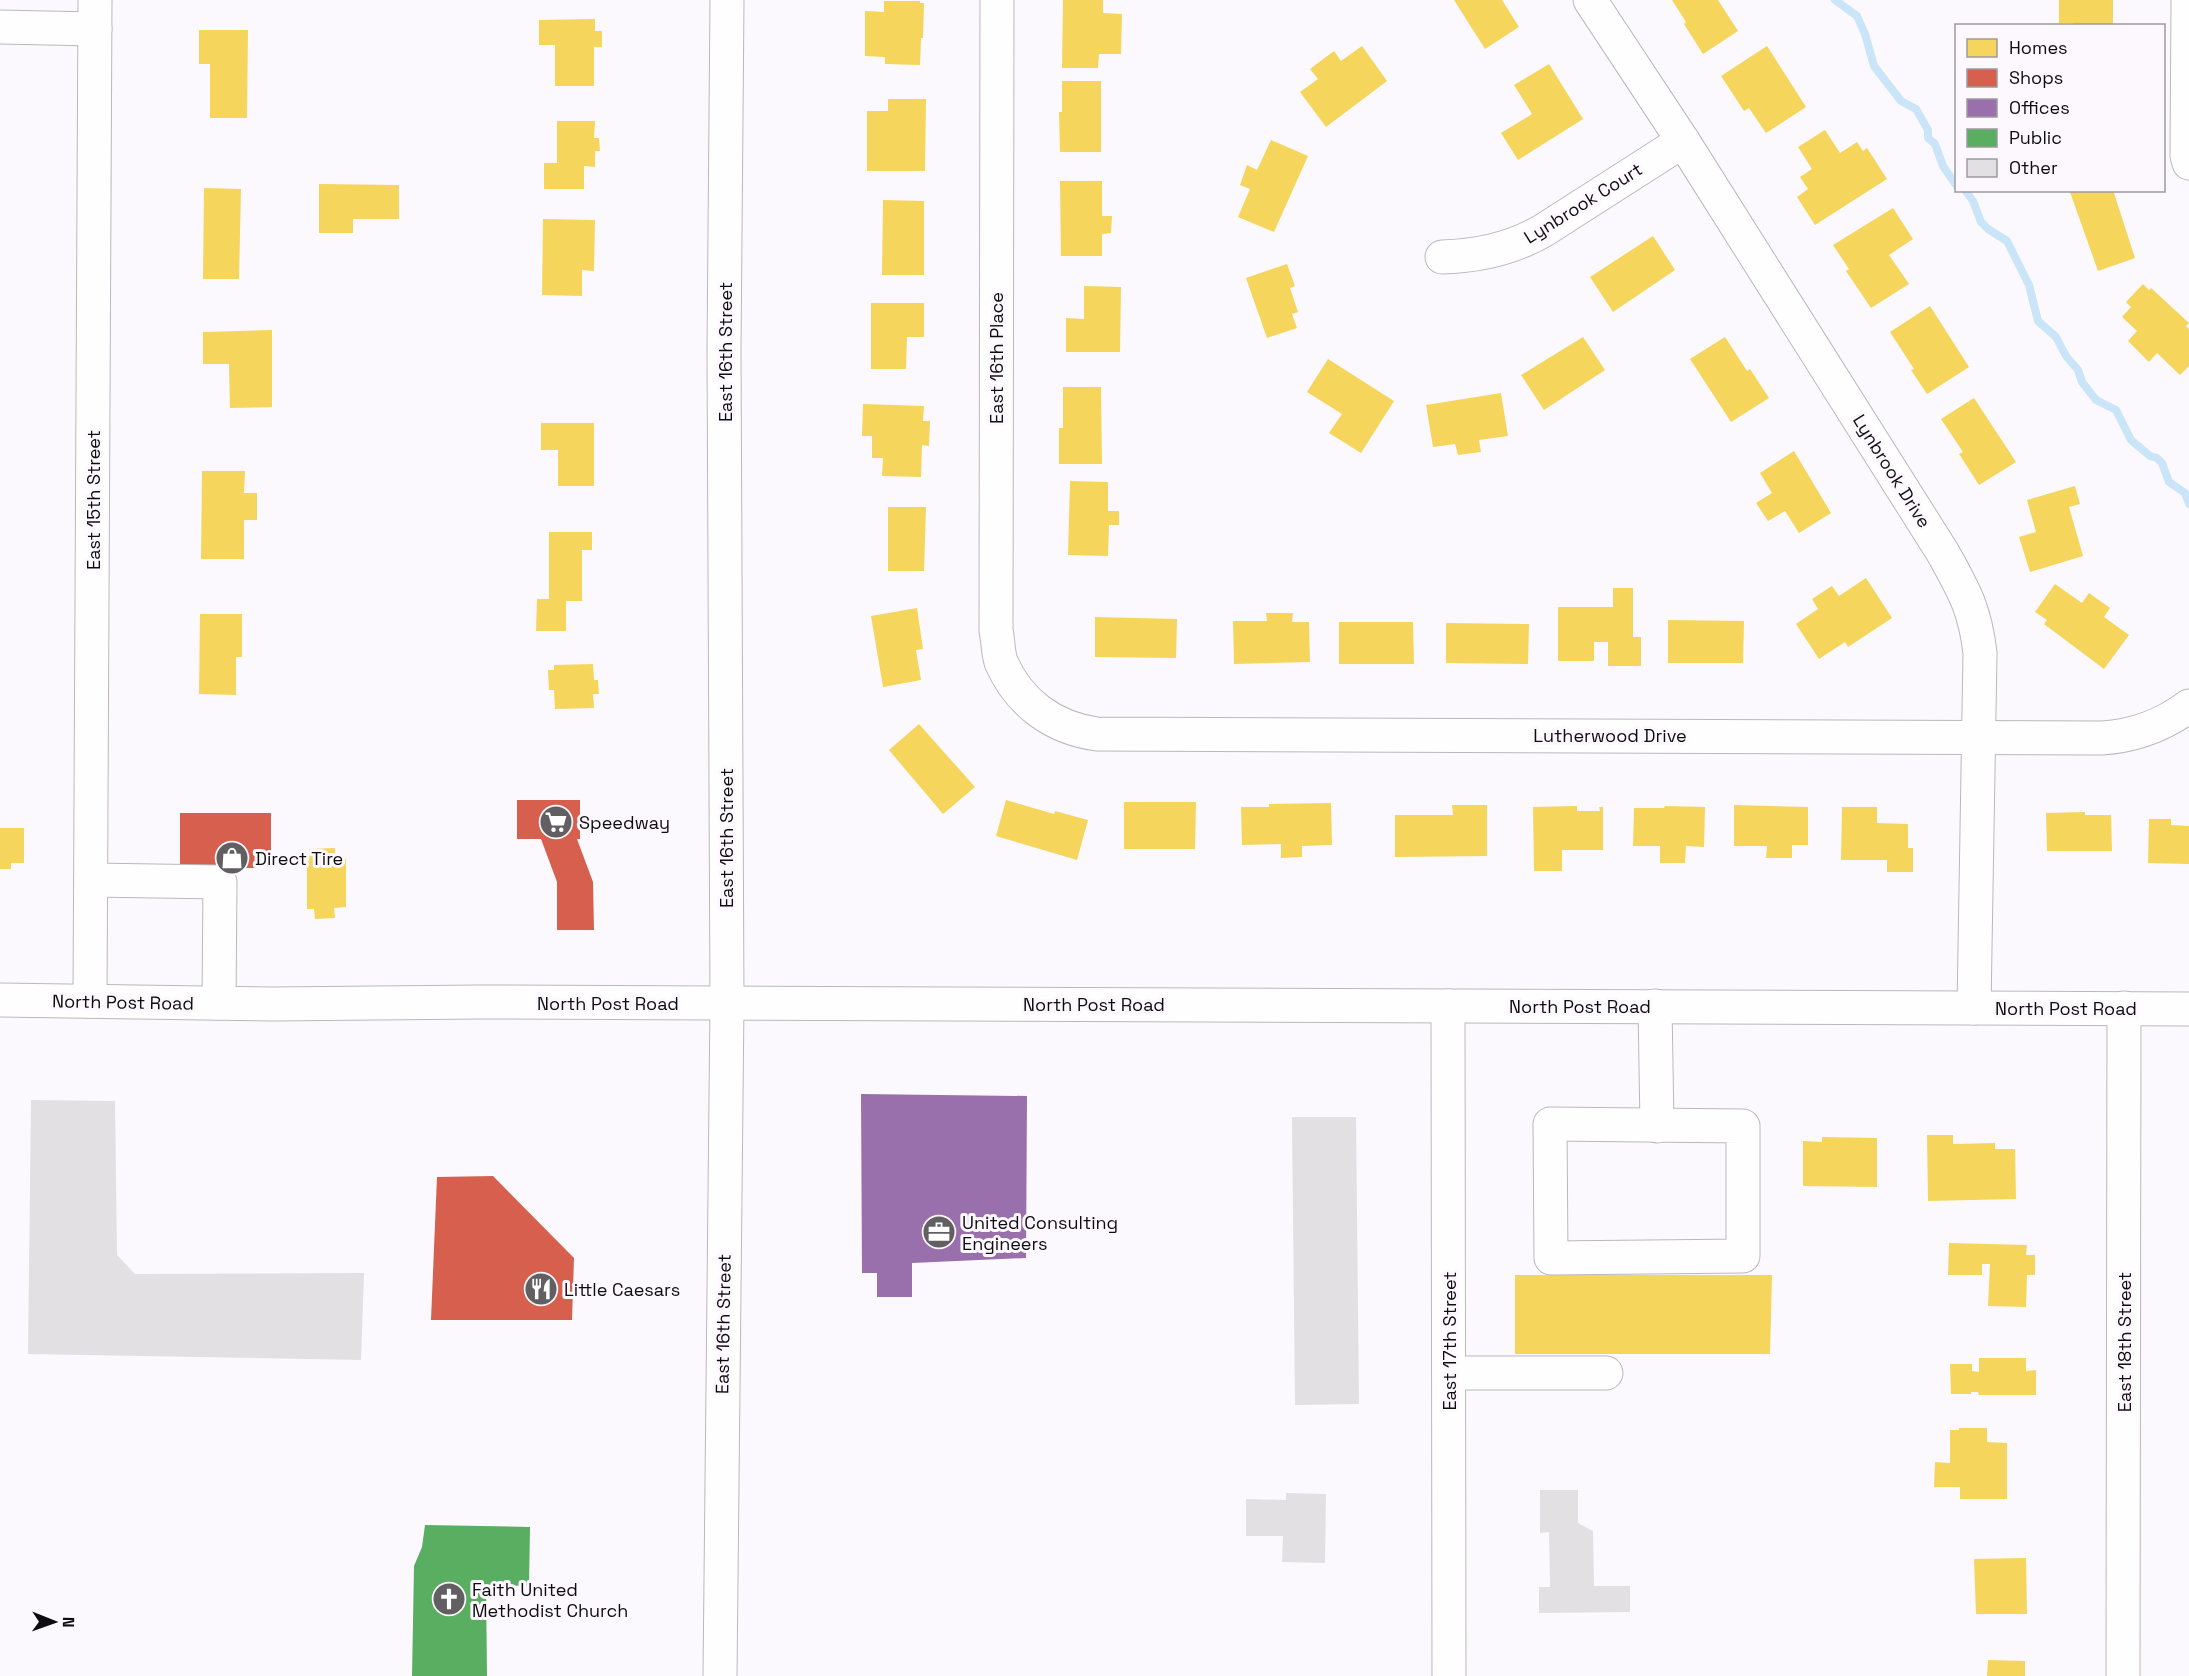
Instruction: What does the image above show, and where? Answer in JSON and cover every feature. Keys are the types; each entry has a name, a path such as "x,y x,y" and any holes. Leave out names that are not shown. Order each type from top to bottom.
{"street":[{"name":"East 16th Street","path":"720,1676 727,1003 724,351 727,0"},
{"name":"East 16th Place","path":"997,0 996,630 1001,661 1023,698 1031,706"},
{"name":"Lynbrook Drive","path":"1590,0 1683,141 1957,576 1969,600 1980,653 1974,1008"},
{"path":"2188,0 2187,156 2189,163"},
{"path":"0,27 95,15"},
{"name":"East 15th Street","path":"90,1001 95,15"},
{"name":"Lynbrook Court","path":"1443,257 1476,255 1520,242 1544,230 1683,141"},
{"name":"Lutherwood Drive","path":"1031,706 1050,720 1066,727 1097,734 1978,736 2120,736 2139,733 2164,723 2189,706"},
{"path":"91,880 220,882 219,1003"},
{"name":"North Post Road","path":"0,1000 219,1003 2189,1009"},
{"name":"East 17th Street","path":"1449,1006 1449,1676"},
{"path":"1655,1006 1657,1126"},
{"name":"East 18th Street","path":"2123,1676 2124,1008"},
{"path":"1550,1124 1657,1126 1743,1126 1743,1256 1551,1258 1550,1124"},
{"path":"1449,1373 1606,1373"}],"building: Homes":[{"path":"1063,0 1103,0 1103,13 1122,14 1121,54 1099,54 1098,68 1062,68"},
{"path":"1454,0 1502,0 1519,27 1485,49"},
{"path":"1672,0 1718,0 1738,31 1703,54"},
{"path":"2059,0 2113,0 2113,24 2059,23"},
{"path":"884,1 924,3 920,65 885,64 885,57 865,56 865,11 884,12"},
{"path":"595,19 595,31 602,31 602,47 594,47 594,86 555,86 555,45 539,45 539,20"},
{"path":"199,30 248,30 247,118 210,118 210,64 199,64"},
{"path":"1362,46 1387,81 1326,127 1300,92 1318,79 1310,69 1334,51 1341,61"},
{"path":"1767,46 1806,107 1766,133 1749,108 1744,111 1721,76"},
{"path":"1549,64 1583,119 1518,160 1501,133 1532,114 1514,85"},
{"path":"1062,81 1101,81 1101,152 1060,152 1059,112 1062,112"},
{"path":"888,99 926,99 925,171 867,171 867,111 888,111"},
{"path":"557,121 595,121 594,138 599,138 600,151 595,151 595,167 584,166 584,189 544,189 544,163 557,163"},
{"path":"1825,130 1840,153 1857,142 1863,151 1867,148 1887,179 1815,225 1797,197 1808,189 1800,177 1812,169 1798,147"},
{"path":"1271,140 1308,156 1274,232 1238,217 1250,189 1240,185 1247,165 1257,170"},
{"path":"1060,181 1102,181 1102,216 1112,216 1111,233 1102,234 1102,256 1061,256"},
{"path":"319,184 399,185 399,219 353,219 353,233 319,233"},
{"path":"204,188 241,189 239,279 203,279"},
{"path":"2070,192 2114,192 2135,258 2098,271"},
{"path":"883,200 924,201 924,275 882,275"},
{"path":"1893,208 1913,239 1889,255 1909,284 1871,308 1846,271 1849,269 1833,245"},
{"path":"543,219 595,220 594,271 582,270 582,296 542,295"},
{"path":"1653,236 1675,270 1613,312 1590,277"},
{"path":"1287,264 1295,286 1290,288 1298,312 1292,314 1297,328 1267,338 1246,278"},
{"path":"2143,284 2149,290 2151,288 2189,323 2186,326 2189,329 2189,366 2180,375 2157,353 2149,362 2128,341 2137,331 2122,317 2131,307 2126,302"},
{"path":"1084,286 1121,287 1120,352 1066,352 1066,318 1084,319"},
{"path":"871,303 924,303 924,337 907,337 906,369 871,369"},
{"path":"1930,306 1969,367 1927,394 1890,332"},
{"path":"272,330 272,407 230,408 229,364 203,364 203,332"},
{"path":"1583,337 1605,370 1544,410 1521,375"},
{"path":"1725,337 1747,371 1750,369 1769,398 1731,422 1690,359"},
{"path":"1328,359 1394,401 1361,453 1329,433 1342,414 1307,392"},
{"path":"1063,387 1101,387 1102,464 1059,464 1059,428 1063,428"},
{"path":"1501,393 1508,436 1479,440 1481,452 1458,455 1455,444 1433,447 1426,405"},
{"path":"1974,398 2016,462 1979,485 1959,454 1963,452 1941,419"},
{"path":"863,404 924,406 923,421 930,421 929,446 922,445 921,477 882,476 883,458 872,458 872,436 862,436"},
{"path":"541,423 594,423 594,486 558,486 558,450 541,450"},
{"path":"1794,451 1831,513 1799,533 1785,511 1768,521 1756,503 1772,493 1760,473"},
{"path":"202,471 245,471 244,493 257,493 257,520 244,520 244,559 201,559"},
{"path":"1070,481 1108,482 1108,511 1119,511 1119,525 1109,525 1108,556 1068,555"},
{"path":"2075,486 2080,504 2069,507 2083,556 2030,572 2019,537 2036,532 2027,500"},
{"path":"888,507 926,507 924,571 888,571"},
{"path":"549,532 592,532 592,550 582,550 582,601 566,601 566,631 536,631 537,599 549,599"},
{"path":"1866,578 1892,618 1848,647 1845,642 1819,659 1796,624 1818,609 1812,599 1832,586 1839,596"},
{"path":"2055,584 2082,603 2089,593 2110,608 2104,617 2129,635 2104,669 2044,624 2047,620 2035,612"},
{"path":"1613,588 1633,588 1633,637 1641,637 1641,666 1608,666 1608,642 1594,642 1594,661 1558,661 1558,607 1613,607"},
{"path":"917,608 923,649 916,650 921,680 883,687 871,616"},
{"path":"1266,613 1293,613 1292,622 1309,622 1310,662 1234,664 1233,621 1267,621"},
{"path":"200,614 242,614 242,657 236,657 236,695 199,694"},
{"path":"1095,617 1177,619 1176,658 1095,657"},
{"path":"1668,620 1744,621 1743,663 1668,663"},
{"path":"1339,622 1413,622 1414,664 1339,664"},
{"path":"1446,623 1529,624 1528,664 1446,663"},
{"path":"593,664 594,680 598,680 599,694 593,694 594,708 555,709 554,690 549,690 548,670 554,670 554,665"},
{"path":"919,724 975,787 943,814 889,750"},
{"path":"1006,800 1054,814 1055,811 1088,820 1077,860 996,836"},
{"path":"1124,802 1196,802 1195,849 1124,849"},
{"path":"1331,803 1332,845 1302,846 1302,857 1281,858 1281,844 1242,845 1241,807"},
{"path":"1452,805 1487,805 1487,856 1395,857 1395,815 1453,815"},
{"path":"1734,805 1808,807 1808,845 1792,845 1792,858 1766,858 1767,846 1734,846"},
{"path":"1577,806 1577,811 1600,811 1599,807 1603,807 1603,850 1562,850 1562,871 1534,871 1533,807"},
{"path":"1665,806 1705,807 1704,847 1686,846 1685,863 1660,863 1660,846 1633,846 1634,808 1664,808"},
{"path":"1842,807 1877,807 1877,823 1908,824 1908,848 1913,848 1913,872 1887,872 1887,860 1841,860"},
{"path":"2085,812 2085,815 2111,815 2112,851 2047,851 2046,813"},
{"path":"2149,819 2171,819 2171,825 2189,826 2189,864 2148,863"},
{"path":"0,828 24,828 24,863 11,863 11,869 0,869"},
{"path":"335,848 335,859 346,859 346,907 334,908 335,918 315,919 314,909 307,909 309,849"},
{"path":"1927,1135 1953,1135 1953,1144 1995,1143 1995,1149 2015,1149 2016,1199 1928,1201"},
{"path":"1822,1137 1877,1138 1877,1187 1803,1186 1803,1141 1822,1142"},
{"path":"1949,1243 2027,1245 2026,1255 2035,1255 2035,1275 2027,1275 2026,1307 1988,1306 1990,1264 1982,1264 1982,1275 1948,1275"},
{"path":"1515,1275 1772,1275 1770,1354 1515,1354"},
{"path":"1979,1358 2026,1358 2026,1371 2036,1370 2036,1395 1979,1395 1978,1392 1951,1394 1950,1364 1972,1364 1972,1371 1979,1372"},
{"path":"1959,1428 1987,1428 1987,1442 2007,1443 2007,1499 1960,1499 1960,1487 1934,1487 1935,1462 1950,1463 1950,1430 1959,1430"},
{"path":"2026,1558 2027,1614 1976,1614 1974,1559"},
{"path":"1988,1660 2025,1661 2025,1676 1987,1676"}],"building: Shops":[{"path":"517,800 580,800 580,839 577,839 593,882 594,930 557,930 557,882 541,839 517,839"},
{"path":"180,813 271,813 271,863 257,863 257,868 180,868"},
{"path":"493,1176 574,1258 572,1320 431,1320 437,1177"}],"building: Offices":[{"path":"861,1094 1027,1096 1026,1258 912,1263 912,1297 877,1297 877,1273 862,1273"}],"building: Public":[{"path":"425,1525 530,1527 529,1586 486,1585 487,1676 412,1676 414,1566 422,1547"}],"building: Other":[{"path":"31,1100 115,1101 117,1255 135,1274 364,1273 361,1360 28,1354"},
{"path":"1292,1117 1356,1117 1359,1404 1295,1405"},
{"path":"1540,1490 1578,1490 1578,1523 1593,1531 1594,1586 1630,1586 1630,1612 1539,1613 1539,1587 1550,1587 1549,1532 1540,1533"},
{"path":"1286,1493 1326,1494 1325,1563 1282,1562 1283,1536 1246,1536 1246,1499 1286,1500"}],"waterway":[{"path":"1835,0 1857,16 1874,66 1901,101 1916,109 1928,130 1928,138 1935,144 1943,166 1955,184"},
{"path":"1966,192 1973,201 1981,222 2007,241 2029,285 2038,321 2056,337 2066,356 2078,370 2082,382 2096,400 2116,410 2131,440 2162,463 2169,482 2185,493 2189,504"}],"place":[{"name":"Speedway","path":"556,822"},
{"name":"Direct Tire","path":"232,858"},
{"name":"United Consulting Engineers","path":"939,1232"},
{"name":"Little Caesars","path":"541,1289"},
{"name":"Faith United Methodist Church","path":"449,1599"}]}
